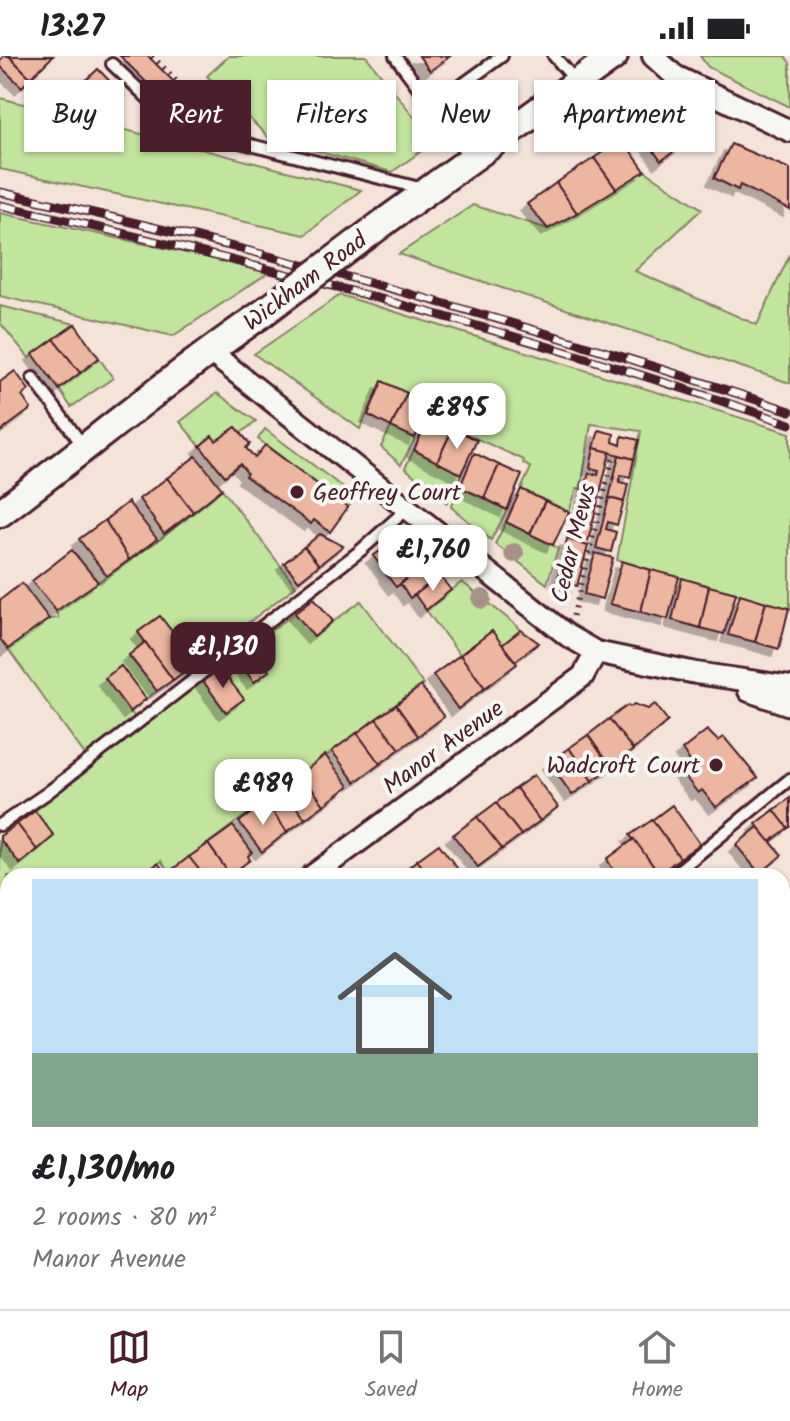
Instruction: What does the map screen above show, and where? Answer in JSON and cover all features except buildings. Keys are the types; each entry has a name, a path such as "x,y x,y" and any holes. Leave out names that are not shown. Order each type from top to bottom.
{"street":[{"path":"653,56 675,76 790,131"},
{"name":"Wickham Road","path":"580,80 601,60"},
{"name":"Wickham Road","path":"0,513 178,373 534,114"},
{"path":"209,351 568,636 596,652 696,673 790,687"},
{"name":"Manor Avenue","path":"323,868 583,676 596,652"},
{"path":"696,673 790,705"}],"lane":[{"path":"395,56 413,80"},
{"path":"469,80 502,56"},
{"path":"554,56 574,80"},
{"path":"112,64 140,91"},
{"path":"251,145 428,190"},
{"path":"466,152 471,159"},
{"path":"33,378 85,449"},
{"path":"0,825 59,783 347,560 407,509"},
{"path":"682,868 790,779"}],"path":[{"path":"152,56 177,80"},
{"name":"Cedar Mews","path":"568,636 613,458"}],"green space":[{"path":"229,56 366,56 385,80 267,80 267,136 251,120 251,80 211,80 207,76"},
{"path":"700,56 785,56 790,63 790,107 708,67"},
{"path":"396,94 412,114 412,152 420,152 392,172 320,152 396,152"},
{"path":"0,98 24,104 24,152 124,152 124,130 140,134 140,152 212,152 361,190 305,235 0,169"},
{"path":"645,171 702,209 635,271 757,325 790,254 790,383 399,254 473,205 548,229"},
{"path":"0,213 271,271 173,336 0,296"},
{"path":"340,295 790,433 790,609 617,560 641,431 591,424 581,489 577,488 569,512 521,489 531,468 523,463 524,460 429,417 429,404 382,382 360,429 254,354"},
{"path":"0,306 75,324 29,358 0,323"},
{"path":"99,358 113,378 71,407 59,389"},
{"path":"217,393 256,421 241,433 235,427 216,441 212,436 200,446 180,422"},
{"path":"391,427 415,438 401,465 381,447"},
{"path":"265,429 357,498 348,507 258,439"},
{"path":"414,450 461,474 447,503 405,468"},
{"path":"460,487 507,510 491,540 451,507"},
{"path":"222,489 296,586 196,663 160,616 138,632 145,642 129,656 157,691 146,699 121,666 105,678 137,720 86,756 8,649 49,619 58,618 56,611 162,538"},
{"path":"506,522 558,548 547,584 495,544"},
{"path":"462,582 521,630 502,645 492,631 460,655 426,610"},
{"path":"361,601 423,684 174,868 166,868 161,861 152,868 0,868 0,839 20,864 54,836 35,811 203,681 226,712 243,699 220,668 235,657 254,682 269,670 251,646 295,613 314,636"}],"railway":[{"path":"0,192 200,238 398,291 595,348 790,411"},
{"path":"0,205 299,277 497,331 790,424"}],"place":[{"name":"Geoffrey Court","path":"297,492"},
{"name":"Wadcroft Court","path":"716,765"}]}
